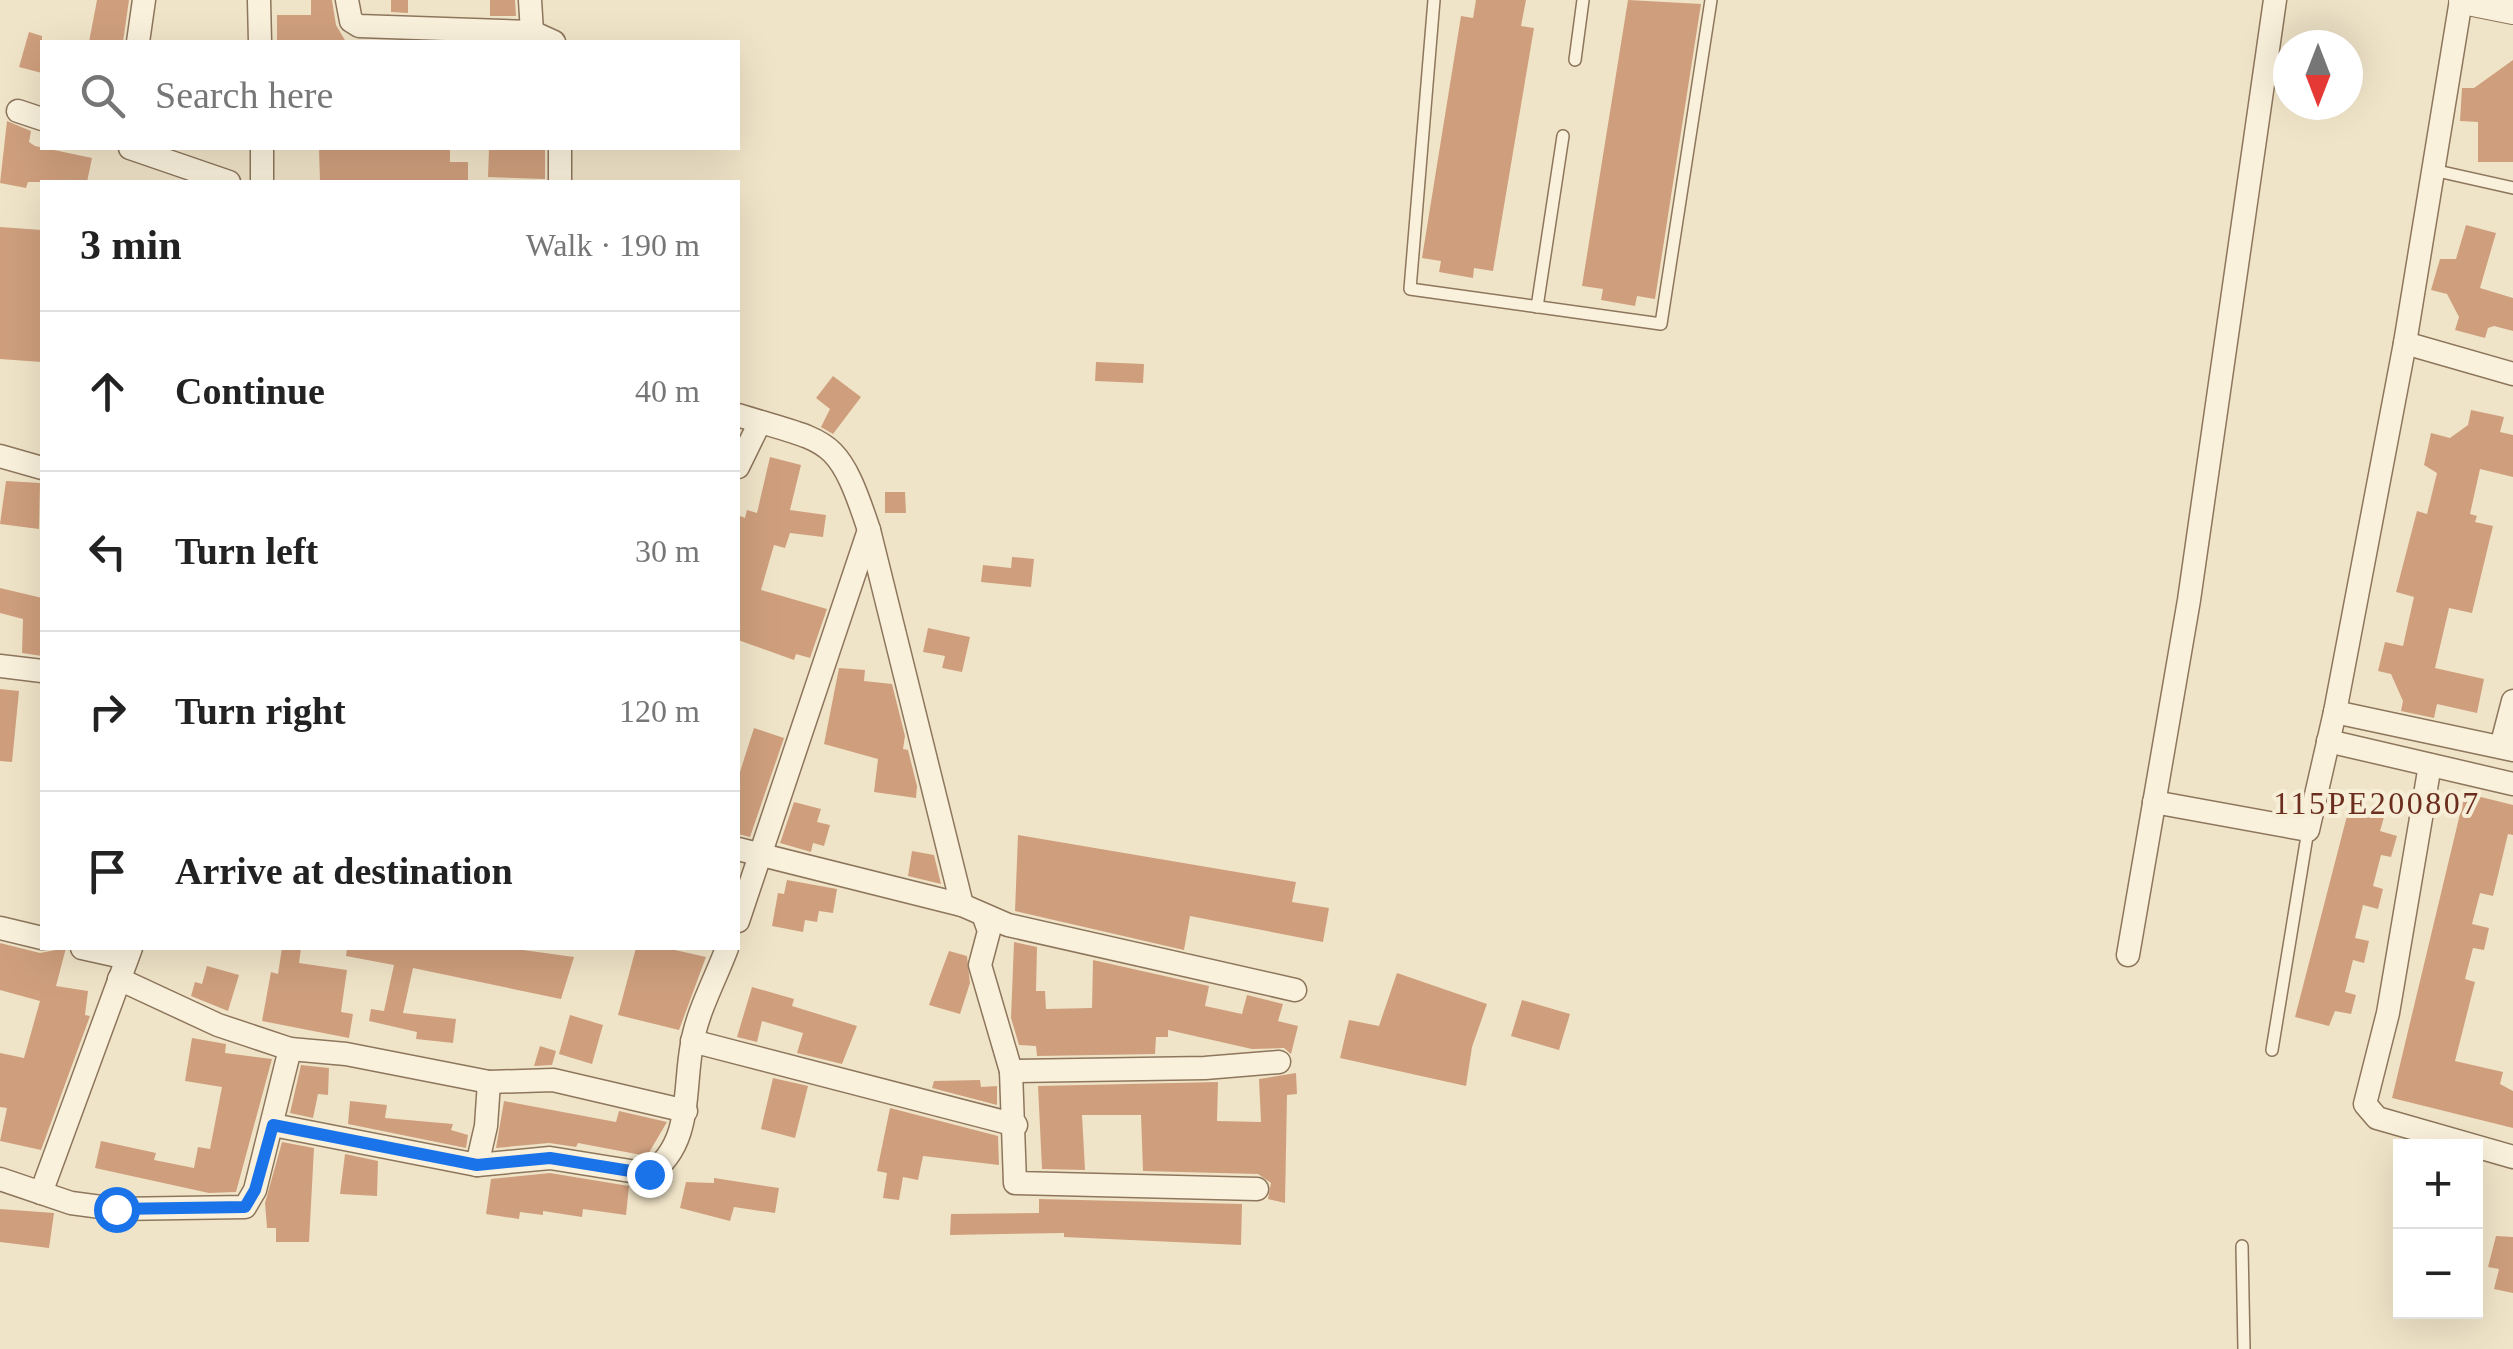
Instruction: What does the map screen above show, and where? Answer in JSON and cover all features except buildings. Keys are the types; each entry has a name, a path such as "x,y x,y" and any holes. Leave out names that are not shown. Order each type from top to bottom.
{"street":[{"path":"138,40 144,0"},
{"path":"260,0 260,40"},
{"path":"347,0 351,20 360,26 543,37 530,0"},
{"path":"2128,955 2189,600 2274,0"},
{"path":"2154,802 2308,830 2335,712 2404,343 2462,0 2513,10"},
{"path":"18,111 40,118"},
{"path":"135,150 196,177"},
{"path":"262,150 262,180"},
{"path":"560,150 560,180"},
{"path":"2404,343 2513,374"},
{"path":"740,457 749,419 822,442 839,456 869,530 962,905"},
{"path":"0,456 40,467"},
{"path":"740,916 869,530"},
{"path":"0,666 40,671"},
{"path":"2335,712 2507,749 2513,701"},
{"path":"2328,741 2513,784"},
{"path":"2430,765 2388,1013 2365,1104 2377,1118 2513,1157"},
{"path":"740,849 962,905 984,916 1295,990"},
{"path":"984,916 989,931 980,966 1010,1072 1016,1125 1015,1182 1257,1189"},
{"path":"0,928 40,938"},
{"path":"88,950 126,962 218,1025 290,1050 346,1054 488,1082 553,1080 686,1111"},
{"path":"273,1125 477,1165 550,1158 649,1174 668,1160 686,1111 692,1041 727,950"},
{"path":"41,1193 126,962"},
{"path":"692,1041 1016,1125"},
{"path":"0,1180 71,1203 116,1209 245,1207 255,1190 290,1050"},
{"path":"1010,1072 1205,1068 1279,1062"},
{"path":"477,1165 486,1126 488,1082"}],"lane":[{"path":"1434,0 1410,289 1661,324 1711,0"},
{"path":"1575,60 1583,0"},
{"path":"1537,307 1562,136"},
{"path":"2433,170 2513,188"},
{"path":"2272,1050 2308,830"},
{"path":"2242,1246 2244,1349"}],"district":[{"name":"115PE200807","path":"2377,803"}],"route":[{"path":"116,1209 245,1207 255,1190 273,1125 477,1165 550,1158 649,1174"}]}
